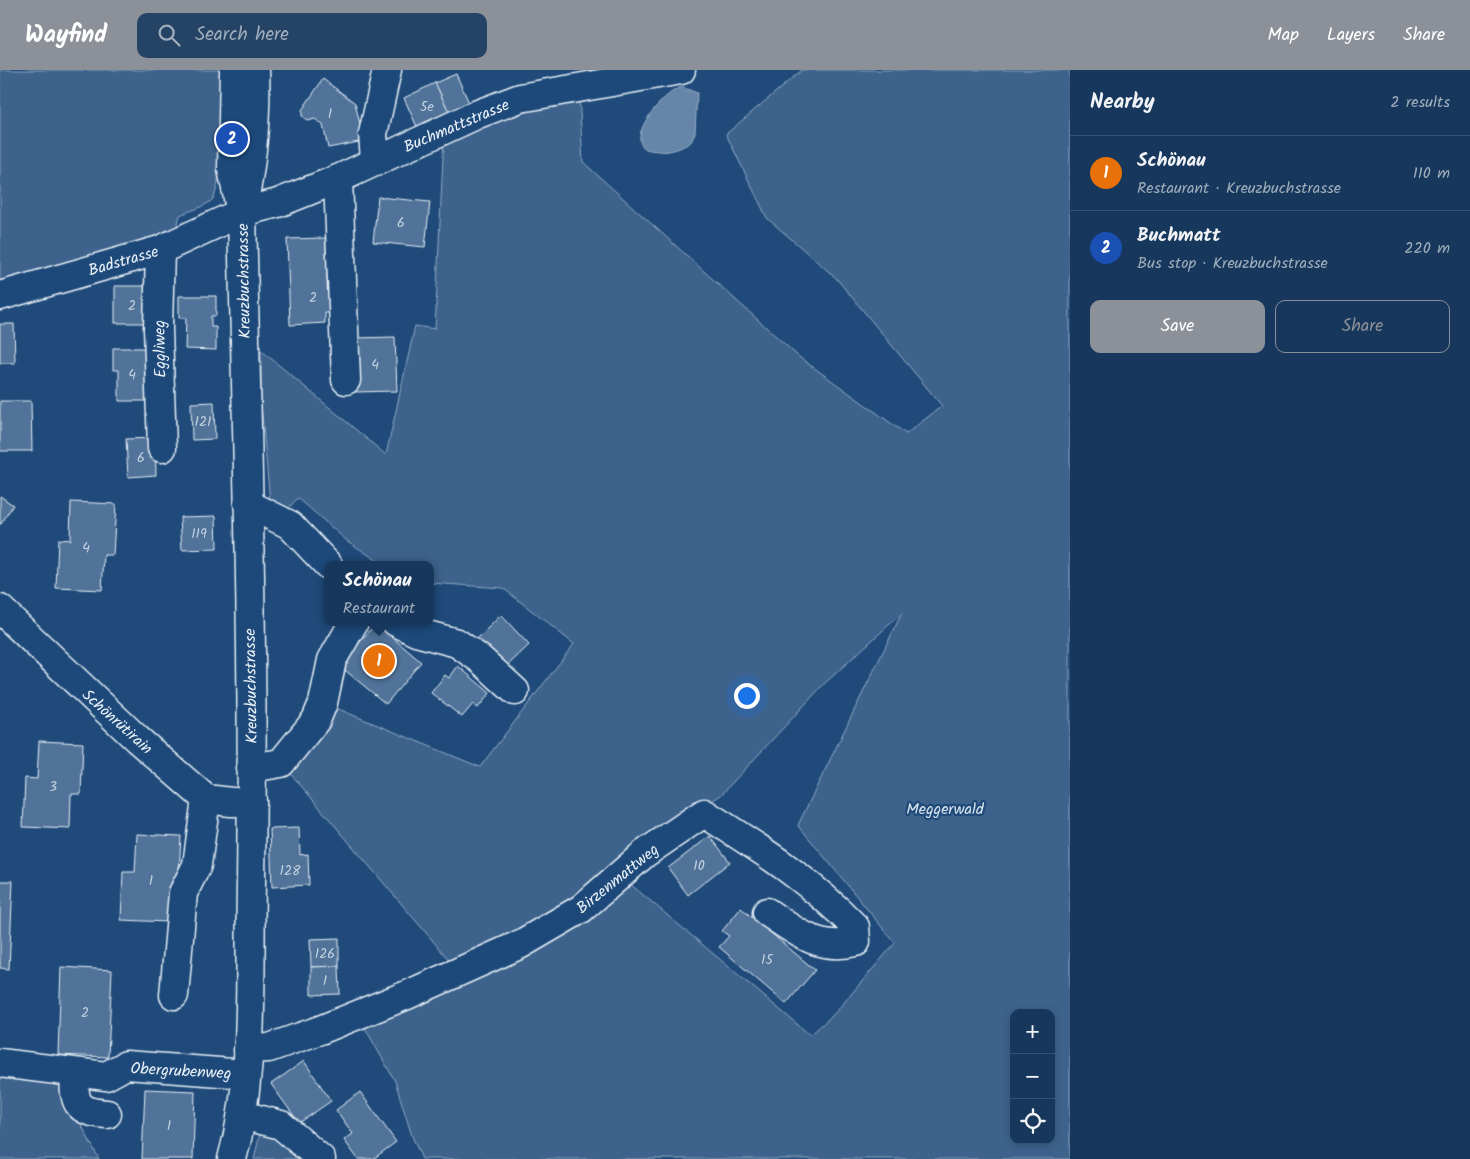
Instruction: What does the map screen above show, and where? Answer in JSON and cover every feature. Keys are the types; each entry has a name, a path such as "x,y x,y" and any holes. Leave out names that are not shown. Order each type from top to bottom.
{"street":[{"name":"Kreuzbuchstrasse","path":"234,70 232,169 234,185 242,212"},
{"name":"Kreuzbuchstrasse","path":"232,1159 242,1115 247,1061 252,802 242,212 252,169 255,138 255,70"},
{"path":"375,160 373,134 387,70"},
{"name":"Buchmattstrasse","path":"242,212 278,203 338,179 375,160 478,114 520,98 610,74 681,70"},
{"path":"338,179 346,380"},
{"name":"Badstrasse","path":"0,296 160,250 242,212"},
{"name":"Eggliweg","path":"160,250 158,329 162,448"},
{"path":"248,504 290,525 324,561"},
{"name":"Schönrütirain","path":"0,609 137,739 206,799"},
{"path":"251,768 281,763 316,720 323,703 332,660 352,626"},
{"path":"404,626 416,632 457,642 480,659 515,691"},
{"path":"174,995 183,893 197,864 206,799 252,802"},
{"name":"Birzenmattweg","path":"247,1061 269,1048 320,1030 406,995 520,944 581,909 644,854 704,813 780,861 834,906 855,927 856,942 838,946 804,937 767,912"},
{"name":"Obergrubenweg","path":"0,1063 106,1076 126,1065 247,1061"},
{"path":"75,1073 74,1090 79,1106 91,1113 107,1114"},
{"path":"242,1115 281,1125 321,1159"}],"green space":[{"path":"0,70 221,70 220,159 216,192 212,200 201,207 180,215 176,231 0,283"},
{"name":"Meggerwald","path":"802,70 1070,70 1070,1159 422,1159 412,1136 395,1081 360,1019 623,878 810,1035 834,1014 895,943 798,825 902,613 824,684 721,795 678,823 596,890 455,967 285,767 331,706 480,767 574,644 503,588 434,583 434,561 378,561 346,540 298,498 284,513 270,503 261,403 261,350 386,455 415,326 435,329 444,136 485,117 579,95 583,162 799,357 906,434 942,406 836,278 767,218 726,134"},
{"path":"0,1070 60,1083 99,1159 0,1159"},
{"path":"266,1131 310,1159 254,1159 260,1134"}],"shaded area":[{"path":"682,87 697,93 695,133 691,142 671,151 644,148 640,137 647,120 660,102"}],"building":[{"path":"456,74 470,105 450,114 435,83"},
{"path":"323,79 355,103 364,141 328,148 323,125 315,119 308,121 302,116 302,110"},
{"path":"435,83 450,114 418,129 404,98"},
{"path":"378,197 430,202 425,247 373,242"},
{"path":"326,238 327,281 336,281 337,313 325,313 325,323 290,325 287,239"},
{"path":"115,286 149,286 149,323 115,323"},
{"path":"179,296 216,296 216,316 211,316 211,327 216,327 216,350 185,349 186,318 179,318"},
{"path":"0,324 14,324 15,363 0,363"},
{"path":"395,337 397,391 355,392 354,338"},
{"path":"113,348 150,348 150,368 145,368 145,379 150,379 149,401 119,401 119,370 113,370"},
{"path":"0,401 31,401 32,451 0,451"},
{"path":"214,402 215,439 192,440 191,403"},
{"path":"155,438 156,475 128,477 126,439"},
{"path":"0,496 13,505 1,524 0,524"},
{"path":"71,502 116,504 113,555 104,555 102,590 56,588 58,539 70,540"},
{"path":"216,516 217,549 182,550 180,517"},
{"path":"501,615 529,645 504,669 476,640"},
{"path":"373,626 379,626 421,662 386,704 340,666"},
{"path":"458,666 490,693 478,708 473,704 462,717 431,693 445,675 449,678"},
{"path":"39,741 83,743 81,794 71,794 70,829 23,827 25,778 37,779"},
{"path":"299,828 300,855 308,854 309,885 272,887 270,829"},
{"path":"137,834 181,836 178,888 169,887 168,922 121,920 123,872 135,872"},
{"path":"710,836 730,862 688,895 668,868"},
{"path":"0,881 13,881 9,969 0,968"},
{"path":"741,908 815,970 786,1004 719,947 729,936 722,931"},
{"path":"339,938 339,966 311,967 310,939"},
{"path":"339,966 340,994 311,995 311,967"},
{"path":"61,967 112,970 108,1057 58,1055"},
{"path":"304,1061 331,1101 299,1123 271,1084"},
{"path":"145,1089 195,1091 193,1159 142,1159"},
{"path":"360,1092 396,1142 373,1159 358,1159 344,1140 353,1134 336,1110"}],"place":[{"name":"Buchmatt","path":"232,139"},
{"name":"Schönau","path":"379,661"}]}
